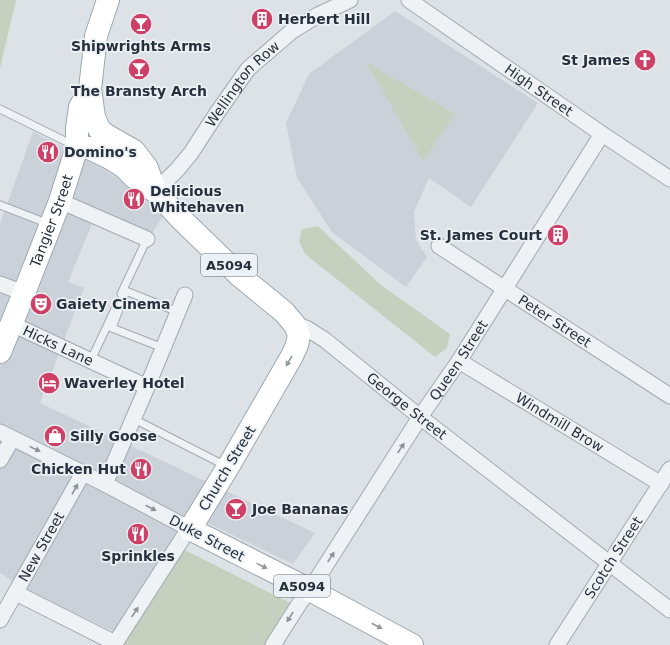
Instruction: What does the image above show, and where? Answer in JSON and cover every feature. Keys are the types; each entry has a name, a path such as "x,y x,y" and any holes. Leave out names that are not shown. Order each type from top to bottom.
{"main road":[{"path":"77,147 99,129 94,117 90,89 96,36 106,0"},
{"name":"Tangier Street","path":"0,352 60,201 77,147 77,128 80,107 90,89"},
{"name":"George Street","path":"99,129 106,135 134,151 147,168 155,191"},
{"name":"George Street","path":"77,147 89,148 108,157 124,167 134,177 155,191 181,220 240,276 284,312 295,325"},
{"name":"Church Street","path":"190,529 228,467 292,356 297,345 298,336 295,325"},
{"name":"Duke Street","path":"190,529 310,590 412,645"}],"street":[{"name":"Wellington Row","path":"155,191 177,170 191,153 248,69 292,31 318,15 350,0"},
{"name":"High Street","path":"409,0 602,134 670,179"},
{"name":"Queen Street","path":"273,645 301,601 310,590 420,417 459,361 602,134"},
{"path":"60,201 147,239"},
{"name":"Peter Street","path":"439,246 670,396"},
{"path":"0,284 24,293"},
{"path":"105,484 148,387 185,295"},
{"name":"Hicks Lane","path":"12,324 148,387"},
{"name":"George Street","path":"295,325 306,328 325,340 420,417 670,610"},
{"name":"Windmill Brow","path":"459,361 661,484"},
{"path":"0,460 6,435"},
{"name":"Duke Street","path":"6,435 105,484 190,529"},
{"name":"Scotch Street","path":"557,645 670,470"},
{"name":"New Street","path":"0,620 83,474"},
{"name":"Church Street","path":"114,644 190,529"},
{"path":"16,593 114,644"}],"lane":[{"path":"0,109 77,147"},
{"path":"0,205 51,225"},
{"path":"91,360 147,239"},
{"path":"163,348 112,328 126,291 178,312"},
{"path":"134,419 228,467"}],"shaded area":[{"path":"395,11 538,103 471,207 429,178 414,212 416,240 427,257 406,287 332,232 297,178 286,123 309,74"},
{"path":"33,132 90,160 166,211 147,241 94,219 68,282 84,288 40,403 315,533 293,564 189,514 114,632 27,590 0,573 0,224"}],"green space":[{"path":"0,0 16,0 0,68"},
{"path":"366,62 455,114 423,161"},
{"path":"318,226 381,285 450,334 447,348 435,357 305,254 299,241 302,229"},
{"path":"183,549 292,604 266,645 122,645"}],"place":[{"name":"Herbert Hill","path":"262,19"},
{"name":"Shipwrights Arms","path":"141,24"},
{"name":"St James","path":"645,60"},
{"name":"The Bransty Arch","path":"139,69"},
{"name":"Domino's","path":"48,152"},
{"name":"Delicious Whitehaven","path":"134,199"},
{"name":"St. James Court","path":"558,235"},
{"name":"Gaiety Cinema","path":"41,304"},
{"name":"Waverley Hotel","path":"49,383"},
{"name":"Silly Goose","path":"55,436"},
{"name":"Chicken Hut","path":"141,469"},
{"name":"Joe Bananas","path":"236,509"},
{"name":"Sprinkles","path":"138,534"}]}
